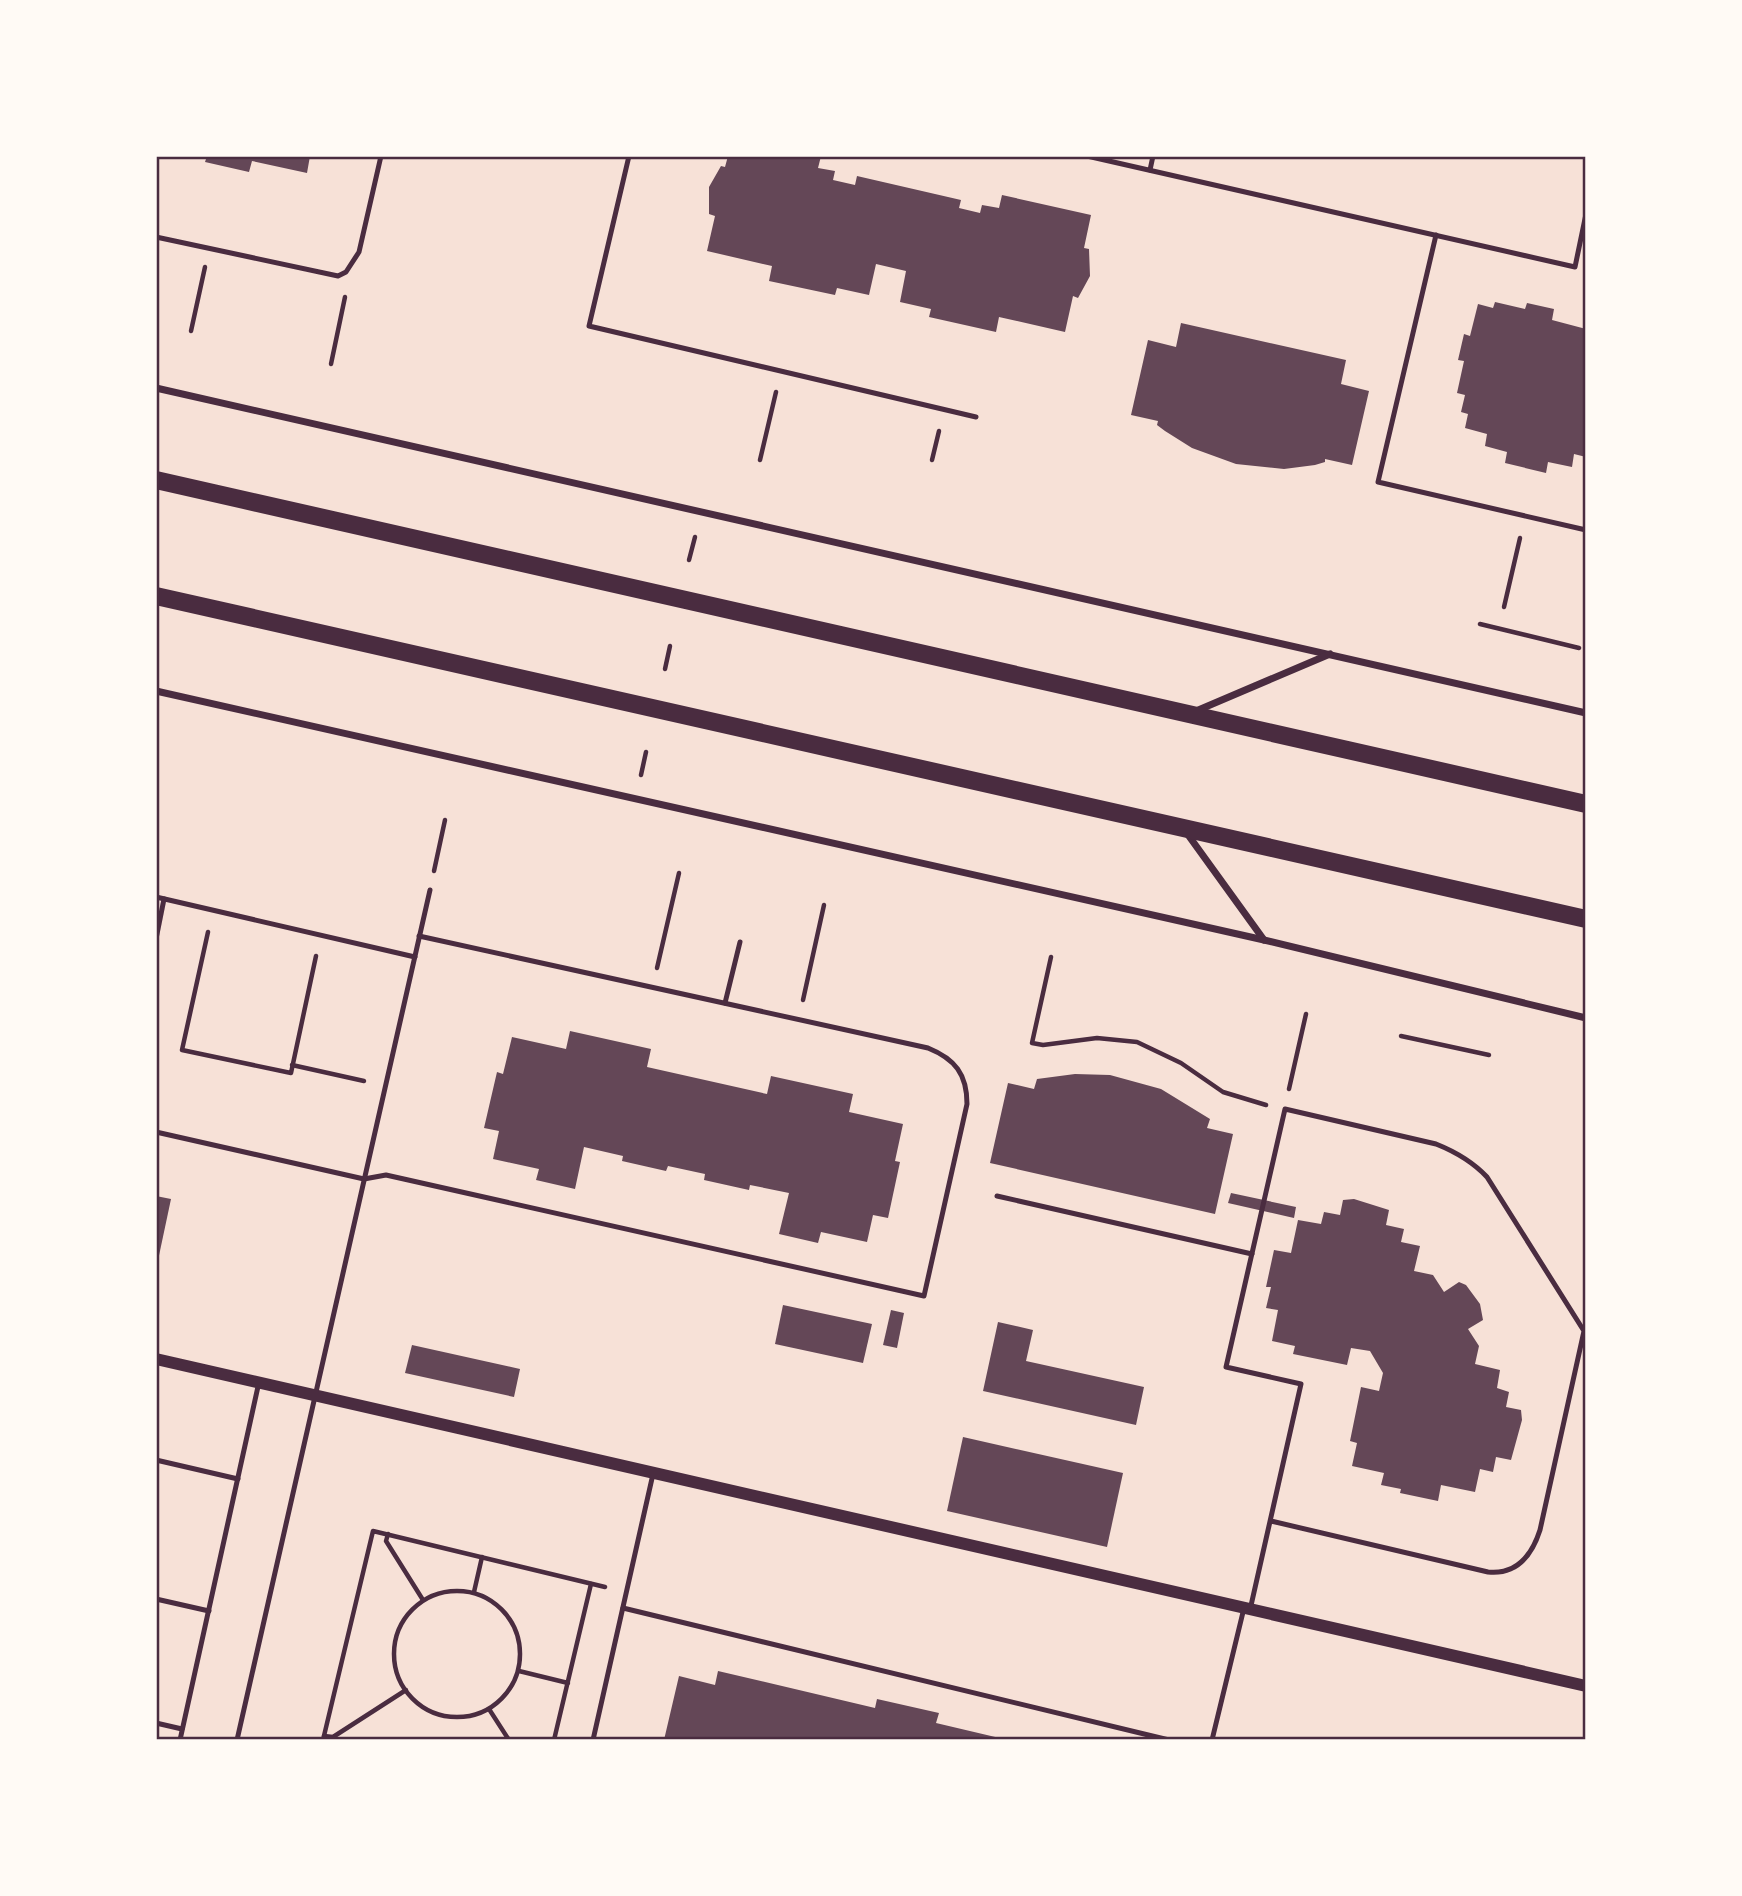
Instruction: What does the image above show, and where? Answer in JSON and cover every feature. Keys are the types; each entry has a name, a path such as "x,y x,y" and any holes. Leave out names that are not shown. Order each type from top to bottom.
{"main road":[{"path":"156,480 1586,804"},
{"path":"156,596 1586,919"}],"street":[{"path":"156,388 1586,713"},
{"path":"1186,715 1331,654"},
{"path":"156,691 1264,940 1586,1018"},
{"path":"1184,829 1264,940"},
{"path":"156,1359 1586,1686"}],"lane":[{"path":"156,237 327,275 346,272 359,252 382,156"},
{"path":"629,156 589,326 976,417"},
{"path":"1087,156 1574,267 1586,214"},
{"path":"1150,170 1153,156"},
{"path":"1436,235 1378,481 1586,530"},
{"path":"237,1740 429,890"},
{"path":"156,897 415,957"},
{"path":"156,939 164,899"},
{"path":"156,1132 364,1180 386,1175 924,1296 967,1104 963,1076 944,1055 928,1048 419,936"},
{"path":"725,1003 740,942"},
{"path":"1212,1740 1271,1521 1301,1384 1226,1367 1285,1109 1436,1144 1473,1163 1487,1177 1578,1317 1584,1331 1540,1530 1532,1551 1513,1569 1502,1574 1488,1572 1271,1521"},
{"path":"998,1196 1252,1254"},
{"path":"180,1740 259,1382"},
{"path":"156,1460 238,1479"},
{"path":"593,1740 653,1473"},
{"path":"156,1599 209,1611"},
{"path":"623,1608 1170,1740"},
{"path":"156,1723 182,1729"}],"path":[{"path":"191,331 209,249"},
{"path":"331,363 348,282 346,272"},
{"path":"760,460 781,371"},
{"path":"932,460 944,409"},
{"path":"1504,607 1525,516"},
{"path":"689,560 695,537"},
{"path":"1480,624 1579,648"},
{"path":"665,669 670,646"},
{"path":"641,775 646,752"},
{"path":"429,890 445,820"},
{"path":"653,987 679,873"},
{"path":"798,1019 824,905"},
{"path":"212,910 182,1050 290,1073 320,935"},
{"path":"1051,957 1032,1043 1042,1045 1097,1038 1137,1042 1181,1063 1223,1092 1285,1109 1306,1014"},
{"path":"1401,1036 1489,1055"},
{"path":"292,1065 386,1085"},
{"path":"406,1690 334,1737 324,1738 373,1531 626,1592"},
{"path":"388,1534 386,1541 423,1600"},
{"path":"474,1592 482,1557"},
{"path":"554,1740 591,1584"},
{"path":"474,1592 502,1608 512,1622 520,1646 519,1671 502,1698 489,1709 474,1715 441,1715 426,1709 406,1690 396,1670 395,1637 402,1622 423,1600 440,1593 474,1592"},
{"path":"519,1671 568,1683"},
{"path":"489,1709 509,1740"}],"building":[{"path":"207,156 310,156 307,173 252,161 249,172 205,162"},
{"path":"728,156 821,156 818,168 835,171 833,180 855,185 857,176 961,200 959,208 980,213 982,205 999,208 1002,195 1091,215 1084,248 1089,249 1090,276 1078,298 1073,296 1065,332 999,317 996,332 929,317 931,309 900,302 906,271 876,264 869,295 837,288 835,295 769,281 772,266 707,251 715,216 709,214 709,187 721,166 725,167"},
{"path":"1495,302 1525,309 1527,303 1554,309 1552,320 1586,329 1586,457 1574,454 1572,467 1548,462 1546,473 1505,463 1507,452 1485,446 1487,434 1465,428 1468,414 1461,412 1465,395 1457,393 1464,361 1458,360 1464,334 1470,336 1478,304 1493,308"},
{"path":"1181,323 1346,360 1341,384 1369,391 1352,465 1325,459 1325,462 1315,465 1284,469 1236,464 1192,448 1157,425 1158,421 1131,415 1148,340 1176,347"},
{"path":"570,1031 651,1049 647,1067 767,1094 771,1076 853,1094 849,1112 903,1124 895,1161 900,1162 888,1218 873,1215 867,1242 821,1232 818,1243 779,1234 789,1193 750,1185 749,1190 704,1180 705,1174 668,1166 666,1171 622,1161 623,1156 584,1147 575,1189 536,1180 539,1169 493,1159 499,1131 484,1128 497,1072 503,1074 512,1037 566,1049"},
{"path":"1075,1074 1110,1075 1161,1089 1210,1119 1207,1128 1233,1134 1215,1214 990,1163 1008,1083 1034,1089 1037,1079"},
{"path":"1231,1193 1296,1207 1294,1218 1228,1203"},
{"path":"156,1196 171,1199 157,1265 156,1265"},
{"path":"1354,1199 1389,1210 1386,1225 1404,1229 1401,1242 1420,1246 1414,1271 1433,1275 1444,1292 1459,1282 1466,1285 1480,1304 1483,1320 1468,1329 1479,1346 1475,1364 1500,1370 1497,1388 1509,1392 1506,1407 1521,1410 1522,1420 1511,1460 1496,1457 1493,1472 1480,1469 1475,1492 1441,1485 1438,1501 1400,1493 1401,1489 1381,1485 1384,1473 1352,1466 1357,1443 1350,1441 1361,1387 1379,1391 1383,1373 1370,1351 1351,1348 1347,1365 1293,1354 1295,1346 1272,1341 1278,1310 1266,1308 1271,1287 1266,1287 1274,1250 1291,1253 1298,1220 1321,1224 1324,1212 1340,1215 1343,1200"},
{"path":"783,1305 872,1324 863,1363 775,1344"},
{"path":"891,1310 904,1313 897,1348 883,1345"},
{"path":"998,1322 1033,1330 1026,1361 1144,1387 1136,1425 983,1391"},
{"path":"412,1345 520,1369 514,1397 405,1373"},
{"path":"963,1437 1123,1473 1107,1547 947,1511"},
{"path":"718,1671 875,1708 877,1699 939,1713 936,1723 1008,1740 664,1740 679,1676 715,1685"}]}
